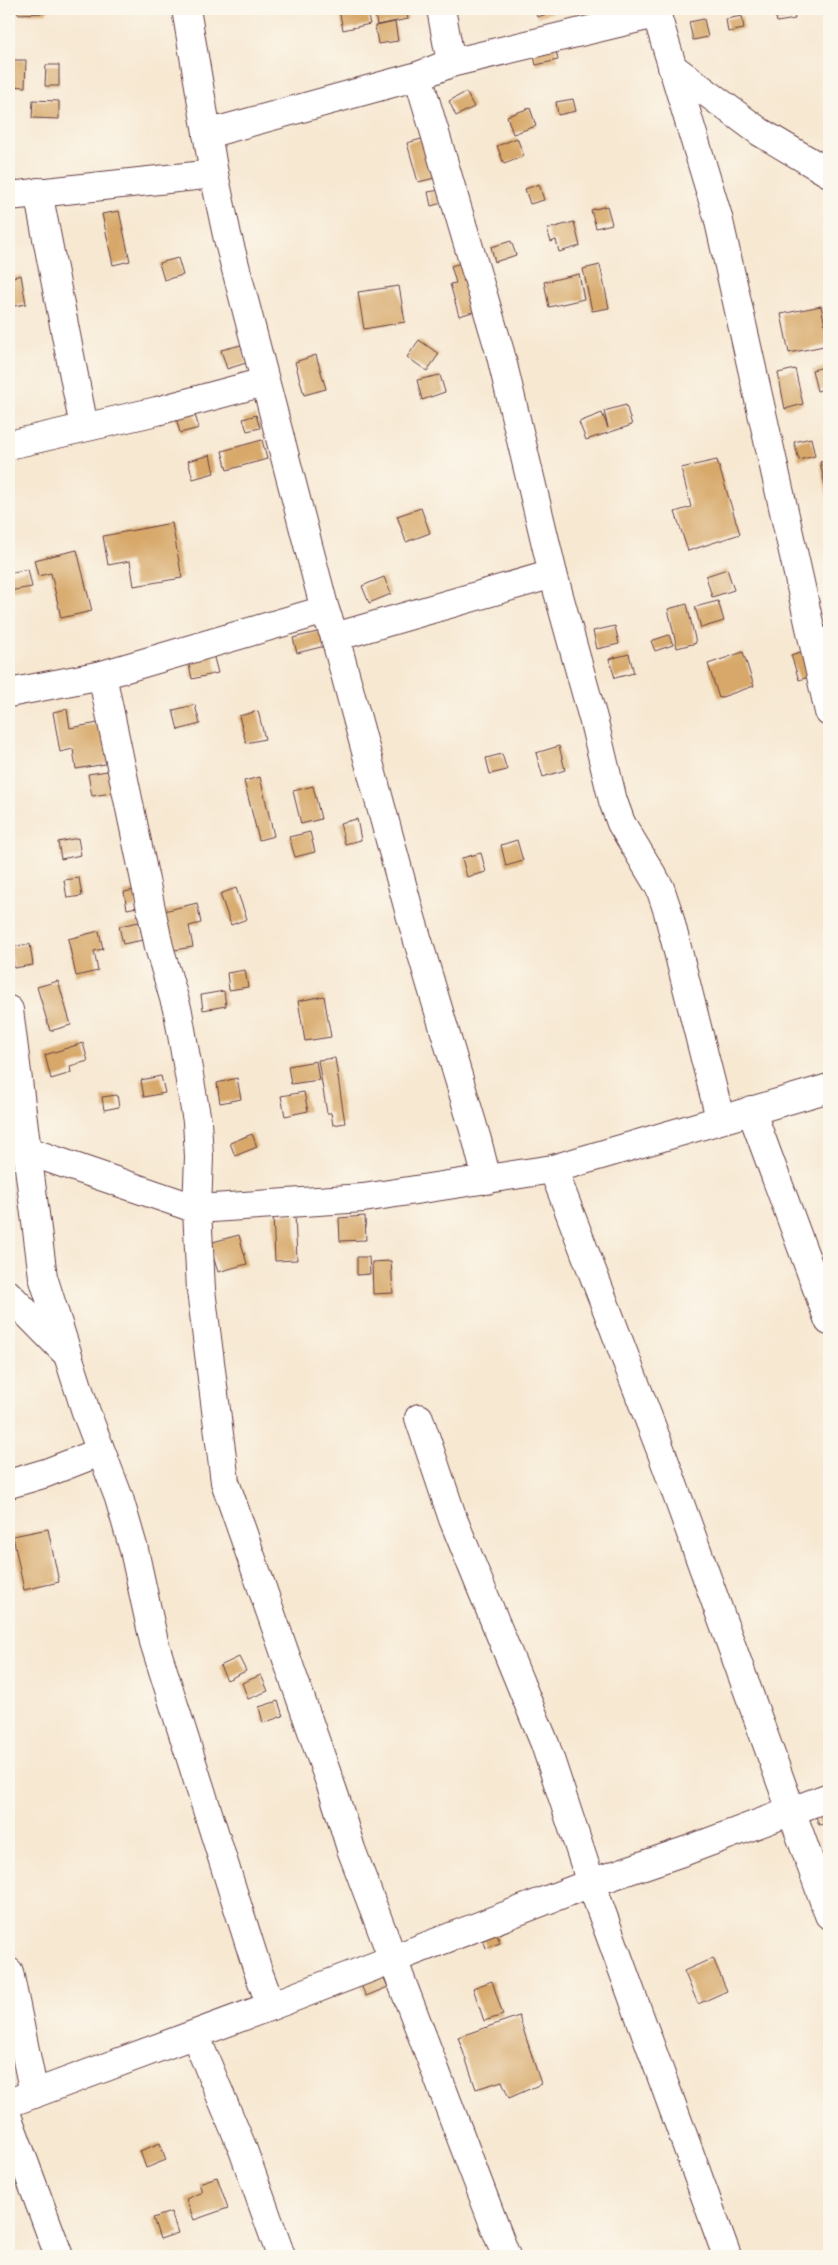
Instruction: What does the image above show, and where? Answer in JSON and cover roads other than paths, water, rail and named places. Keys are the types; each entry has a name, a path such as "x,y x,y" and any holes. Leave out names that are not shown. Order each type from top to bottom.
{"street":[{"path":"186,9 214,174 264,382 412,923 477,1140 487,1180"},
{"path":"441,9 451,63"},
{"path":"206,134 418,76 451,63 656,12 718,217 829,712"},
{"path":"672,67 760,132 829,173"},
{"path":"418,76 500,352 553,574 594,722 612,801 621,823 660,888 668,912 720,1118"},
{"path":"9,196 214,174"},
{"path":"38,192 84,428"},
{"path":"9,445 158,411 264,382"},
{"path":"335,636 553,574"},
{"path":"9,693 102,675 325,610"},
{"path":"102,675 159,947 181,1030 197,1121 199,1157 197,1209 204,1318 225,1482 335,1797 351,1850 506,2256"},
{"path":"9,1010 17,1147 43,1278 100,1452 119,1498 154,1642 271,2006"},
{"path":"17,1147 197,1209 363,1198 554,1169 720,1118 829,1088"},
{"path":"751,1110 829,1321"},
{"path":"554,1169 661,1451 829,1915"},
{"path":"9,1295 66,1352"},
{"path":"418,1418 453,1519 545,1744 591,1883 727,2256"},
{"path":"9,1484 46,1473 100,1452"},
{"path":"9,2103 271,2006 591,1883 829,1797"},
{"path":"9,1972 34,2094"},
{"path":"195,2034 242,2147 281,2256"},
{"path":"9,2121 60,2256"}]}
